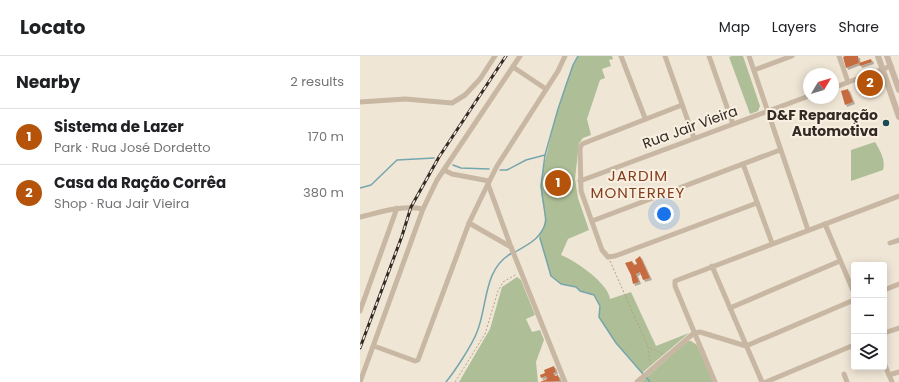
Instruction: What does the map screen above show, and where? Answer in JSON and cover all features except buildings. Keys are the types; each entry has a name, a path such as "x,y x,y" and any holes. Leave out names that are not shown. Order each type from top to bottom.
{"street":[{"path":"360,102 405,99 452,103 465,95 480,79 495,56"},
{"path":"360,382 424,209 437,180 520,56"},
{"path":"374,346 415,362 418,360 469,223 497,166 558,70 565,56"},
{"path":"621,56 645,118"},
{"path":"665,56 694,138"},
{"path":"709,56 733,124"},
{"path":"749,56 808,230"},
{"path":"754,70 792,56"},
{"path":"839,56 848,82"},
{"path":"878,56 899,117"},
{"path":"887,56 899,90"},
{"path":"839,86 891,66"},
{"path":"513,67 546,89"},
{"name":"Rua Jair Vieira","path":"580,181 803,98"},
{"path":"682,105 645,118 582,144 580,191 602,250 608,257 615,256 757,203"},
{"path":"592,221 780,150"},
{"path":"743,164 772,243"},
{"path":"444,170 452,174 489,182"},
{"path":"489,182 511,248 565,382"},
{"path":"715,382 675,284 679,278 899,196"},
{"path":"360,217 397,208 411,207 424,209"},
{"path":"360,311 397,208"},
{"path":"469,223 511,248"},
{"path":"825,224 851,286"},
{"path":"494,238 502,236 503,226"},
{"path":"890,243 899,240"},
{"path":"730,308 840,262"},
{"path":"712,266 762,382"},
{"path":"887,289 899,284"},
{"path":"638,381 694,333 700,332 746,346 851,301"},
{"path":"887,332 899,328"},
{"path":"766,382 851,346"},
{"path":"887,370 892,382"},
{"path":"889,375 899,372"},
{"path":"844,374 847,382"}],"path":[{"path":"608,257 648,347 649,371"},
{"path":"455,382 486,334 498,291 503,282 521,272"},
{"path":"648,347 667,356"}],"green space":[{"path":"578,56 612,56 613,59 609,60 611,66 602,69 605,78 600,80 587,119 591,135 583,138 579,143 575,179 578,198 589,230 568,239 561,255 582,267 598,280 604,286 610,299 631,292 656,346 689,333 642,373 616,343 599,317 600,306 594,295 580,291 576,287 561,284 551,276 539,237 545,222 541,191 544,164 563,93 569,74"},
{"path":"743,56 760,106 758,111 750,114 729,57"},
{"path":"875,142 883,159 883,170 851,181 851,150"},
{"path":"517,277 521,280 535,315 526,319 532,332 540,330 544,340 536,362 538,382 459,382 490,329 502,287"},
{"path":"688,341 691,341 697,345 713,382 641,382"}],"waterway":[{"path":"515,252 534,240 541,232 546,221 541,186 545,155 558,109 573,65 578,56"},
{"path":"500,170 507,170 526,160 545,155"},
{"path":"360,188 371,185 397,160 434,158"},
{"path":"453,165 461,168 489,169"},
{"path":"540,238 551,276 561,284 576,287 580,291 594,295 600,306 599,317 616,343 643,374"},
{"path":"446,382 463,358 477,332 488,288 496,268 512,253"},
{"path":"646,377 650,382"}],"railway":[{"path":"360,348 402,236 411,207 439,157 506,56"}],"place":[{"name":"Casa da Ração Corrêa","path":"870,83"},
{"name":"D&F Reparação Automotiva","path":"886,123"},
{"name":"Sistema de Lazer","path":"558,183"}],"district":[{"name":"JARDIM MONTERREY","path":"638,184"}]}
